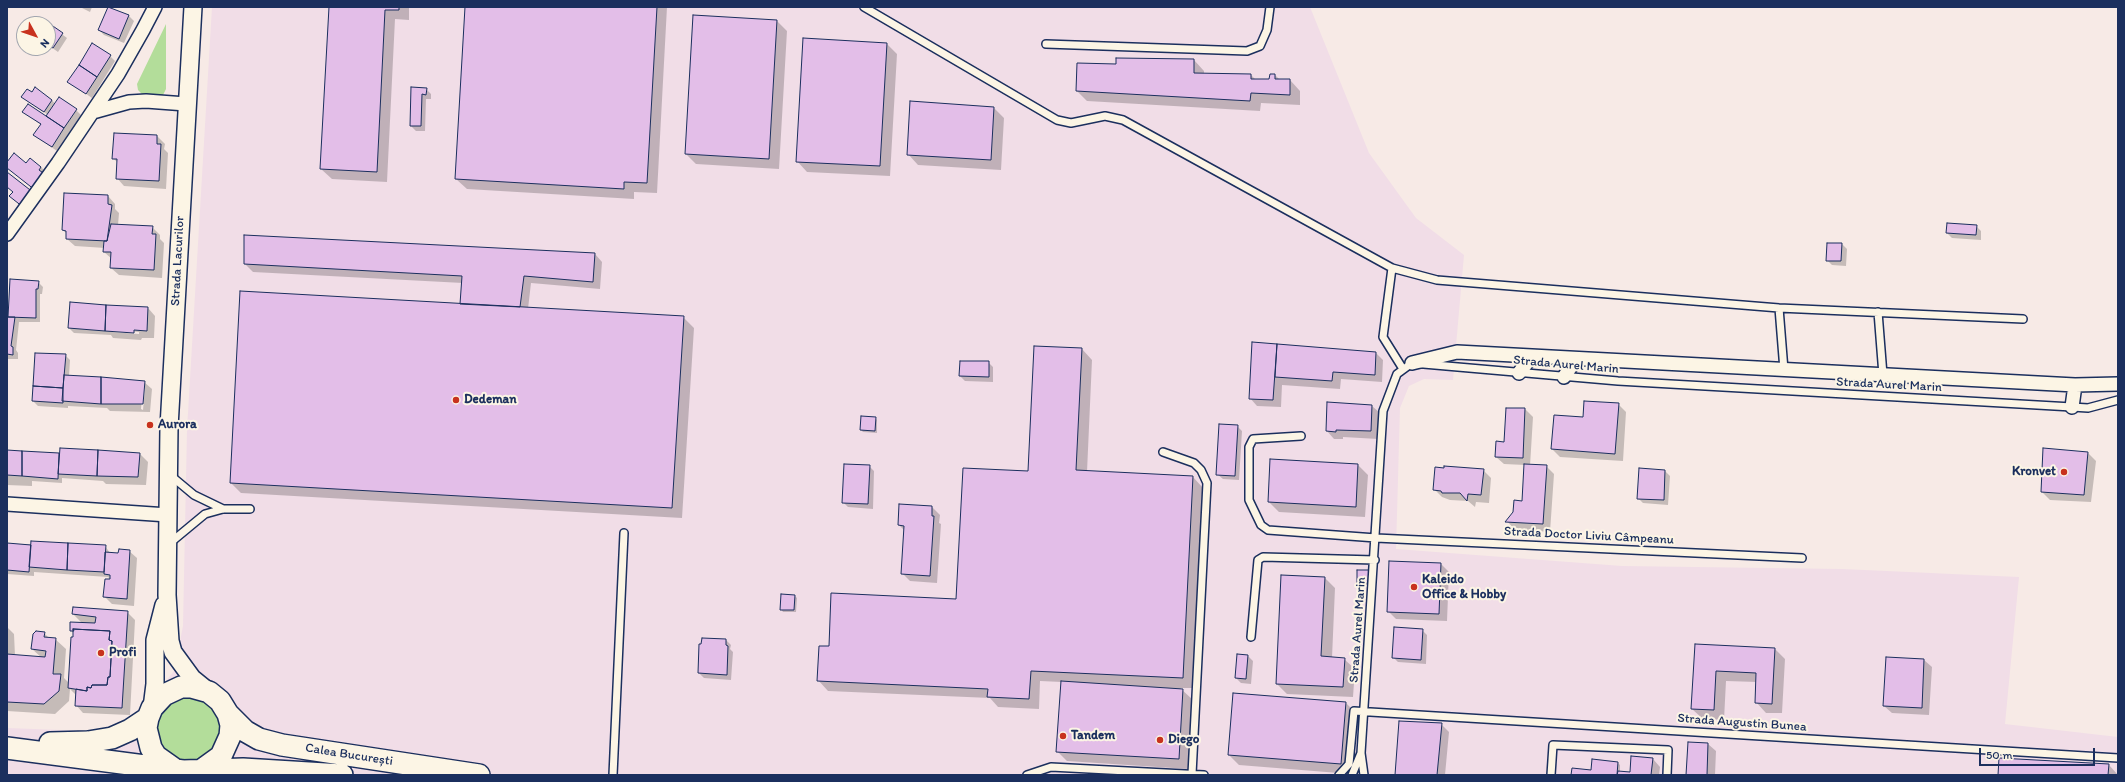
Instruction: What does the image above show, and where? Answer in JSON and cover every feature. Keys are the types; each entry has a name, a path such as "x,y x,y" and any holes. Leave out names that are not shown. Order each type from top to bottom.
{"main road":[{"name":"Calea București","path":"7,743 88,742 112,738 130,730 150,713 164,694 181,687 200,688 220,701 228,714 245,731 259,739 282,745 479,775"},
{"name":"Calea București","path":"150,713 146,728 151,748 156,756 173,768"},
{"path":"203,769 217,760 227,747 231,725 228,714"},
{"name":"Calea București","path":"7,748 193,771 203,769 243,769 342,775"}],"street":[{"path":"7,234 93,112 136,43 155,7"},
{"name":"Strada Lacurilor","path":"193,7 186,104 169,473 167,595 170,641 173,652 192,678 208,692"},
{"path":"93,112 128,102 146,101 186,104"},
{"path":"1408,366 1457,352 2075,385 2118,384"},
{"path":"1519,373 1532,356"},
{"path":"1564,377 1576,359"},
{"path":"2072,407 2075,385"},
{"path":"7,504 168,515"},
{"name":"Strada Lacurilor","path":"150,713 155,684 155,640 167,595"}],"lane":[{"path":"864,7 1057,120 1071,123 1105,116 1123,120 1392,268 1436,280 1778,308 2023,319"},
{"path":"1046,44 1247,52 1260,46 1267,30 1270,7"},
{"path":"1392,268 1383,337 1408,366"},
{"path":"1778,308 1784,370"},
{"path":"1878,312 1883,375"},
{"name":"Strada Aurel Marin","path":"1364,775 1361,753 1375,560 1383,411 1397,374 1408,366 1794,392 2088,408 2118,400"},
{"name":"Strada Doctor Liviu Câmpeanu","path":"1301,436 1253,439 1249,447 1249,500 1261,525 1268,530 1376,538 1802,558"},
{"path":"1163,452 1194,463 1201,470 1207,483 1192,774"},
{"path":"169,473 194,494 223,509"},
{"path":"167,546 199,517 223,509 250,509"},
{"path":"613,775 624,533"},
{"path":"1251,637 1258,560 1263,557 1375,560"},
{"path":"1339,775 1349,764 1354,711 1364,712"},
{"name":"Strada Augustin Bunea","path":"1364,712 2118,758"},
{"path":"1551,775 1553,745 1668,750 1667,775"},
{"name":"Strada Aurel Marin","path":"1352,775 1361,753"},
{"path":"1027,775 1051,767 1204,775"}],"shaded area":[{"path":"212,7 1310,7 1369,153 1416,218 1464,255 1453,380 1424,379 1409,386 1400,408 1396,549 1622,566 1842,569 2019,577 2005,724 2118,737 2118,775 7,775 7,728 115,732 139,714 174,671 183,626 187,430"}],"green space":[{"path":"166,24 166,89 163,95 155,97 143,95 138,90 137,84"},
{"path":"188,697 200,699 211,706 218,717 220,729 218,741 211,752 200,759 188,761 176,759 165,752 158,741 156,729 158,717 165,706 176,699"}],"building":[{"path":"108,7 129,15 119,39 98,30"},
{"path":"329,7 399,7 399,10 385,10 377,172 320,169"},
{"path":"465,7 657,7 647,183 624,182 624,189 455,179"},
{"path":"693,15 777,20 769,159 685,154"},
{"path":"56,28 63,33 56,44"},
{"path":"803,38 887,43 880,166 796,162"},
{"path":"92,43 111,55 97,77 79,65"},
{"path":"1116,58 1194,59 1194,73 1251,74 1251,79 1269,79 1270,74 1275,74 1275,79 1290,79 1290,95 1251,93 1250,101 1076,91 1077,63 1116,64"},
{"path":"79,65 97,77 86,94 67,82"},
{"path":"35,87 52,100 44,112 21,97 27,89 32,92"},
{"path":"411,87 427,88 426,95 422,94 421,126 410,126"},
{"path":"59,97 77,109 64,128 46,116"},
{"path":"910,101 994,107 991,160 907,155"},
{"path":"28,104 64,128 52,147 33,135 41,124 22,112"},
{"path":"114,133 157,135 157,144 161,144 159,181 116,179 117,159 112,159"},
{"path":"14,153 26,163 30,158 41,167 39,170 46,175 35,190 7,168 7,162"},
{"path":"7,172 34,193 23,207 9,196 13,192 7,187"},
{"path":"64,193 108,195 108,204 112,205 107,241 66,239 66,231 62,230"},
{"path":"1947,223 1977,225 1976,235 1946,233"},
{"path":"111,224 153,226 152,234 156,234 154,270 110,268 111,252 103,252 104,241 107,241"},
{"path":"244,235 595,253 593,282 524,276 520,307 460,304 462,276 244,264"},
{"path":"1827,243 1842,243 1841,261 1826,261"},
{"path":"10,279 39,281 38,289 36,289 36,318 8,317"},
{"name":"Dedeman","path":"240,291 684,316 672,508 230,483"},
{"path":"70,302 106,305 105,331 68,328"},
{"path":"106,305 148,307 147,331 134,330 134,333 105,331"},
{"path":"7,317 15,317 11,346 13,347 13,355 7,354"},
{"path":"1252,342 1277,344 1273,400 1249,399"},
{"path":"1277,344 1376,352 1375,375 1333,372 1332,381 1275,377"},
{"path":"1034,346 1082,348 1076,470 1193,476 1183,678 1031,671 1029,699 987,697 988,689 817,681 819,646 829,646 831,593 956,599 963,468 1028,471"},
{"path":"35,353 66,354 63,388 33,386"},
{"path":"960,361 989,361 989,377 959,376"},
{"path":"64,375 101,377 101,404 62,401"},
{"path":"101,377 145,381 143,404 101,404"},
{"path":"33,386 63,388 63,403 32,401"},
{"path":"1584,401 1619,403 1615,454 1551,449 1554,415 1583,417"},
{"path":"1327,402 1372,405 1371,431 1326,431"},
{"path":"1506,408 1525,408 1523,458 1495,457 1496,441 1504,442"},
{"path":"861,416 876,417 875,431 860,430"},
{"path":"1219,424 1238,425 1235,476 1216,475"},
{"path":"60,448 98,450 97,476 58,474"},
{"name":"Kronvet","path":"2043,448 2088,452 2084,495 2041,492"},
{"path":"7,450 22,451 22,476 7,475"},
{"path":"98,450 140,453 138,477 97,476"},
{"path":"22,451 59,453 58,479 22,476"},
{"path":"1270,459 1358,464 1356,507 1268,502"},
{"path":"844,464 870,465 868,504 842,503"},
{"path":"1524,464 1547,465 1543,524 1505,522 1513,512 1514,500 1522,501"},
{"path":"1444,466 1484,469 1481,495 1468,494 1467,501 1460,493 1442,493 1441,491 1433,490 1435,467 1444,468"},
{"path":"1639,468 1665,470 1664,500 1637,499"},
{"path":"899,504 932,506 932,516 934,516 930,576 901,574 904,526 898,525"},
{"path":"31,541 68,543 67,570 29,567"},
{"path":"7,543 31,545 29,572 7,570"},
{"path":"68,543 106,545 104,572 67,570"},
{"path":"119,549 130,550 127,599 103,597 105,579 110,579 110,575 104,574 105,552 118,553"},
{"name":"Kaleido Office & Hobby","path":"1389,561 1441,563 1439,614 1387,612"},
{"path":"1357,570 1369,570 1368,583 1357,583"},
{"path":"1281,575 1325,577 1321,656 1345,658 1343,687 1276,684"},
{"path":"781,594 795,595 794,610 780,610"},
{"path":"73,607 128,611 122,708 75,706 76,689 87,691 87,687 91,688 92,685 107,685 108,677 110,677 112,641 109,640 110,631 73,629 74,631 70,631 70,622 95,623 96,617 72,614"},
{"path":"1394,627 1423,629 1421,660 1392,658"},
{"path":"73,629 110,631 109,640 112,641 110,677 108,677 107,685 92,685 91,688 87,687 87,691 68,688 71,637 73,637"},
{"path":"36,631 45,632 44,637 56,638 53,674 61,674 59,691 44,704 7,702 7,654 45,657 46,651 31,649 33,634"},
{"path":"702,638 726,639 726,645 728,646 727,675 698,673 699,644 701,644"},
{"path":"1695,644 1775,648 1772,704 1755,703 1756,673 1716,671 1714,710 1691,709"},
{"path":"1237,654 1248,655 1246,679 1235,678"},
{"path":"1886,657 1924,659 1922,708 1883,706"},
{"path":"1061,681 1183,689 1179,759 1056,752"},
{"path":"1233,693 1346,702 1341,764 1228,755"},
{"path":"1399,721 1442,723 1437,775 1395,775"},
{"path":"1688,742 1708,743 1707,775 1686,775"},
{"path":"1631,756 1653,758 1651,775 1617,775 1618,771 1630,772"},
{"path":"1999,758 2109,764 2108,775 1998,775"},
{"path":"1592,759 1618,762 1617,775 1571,775 1572,768 1591,770"}],"place":[{"name":"Dedeman","path":"456,400"},
{"name":"Aurora","path":"150,425"},
{"name":"Kronvet","path":"2064,472"},
{"name":"Kaleido Office & Hobby","path":"1414,587"},
{"name":"Profi","path":"101,653"},
{"name":"Tandem","path":"1063,736"},
{"name":"Diego","path":"1160,740"}]}
